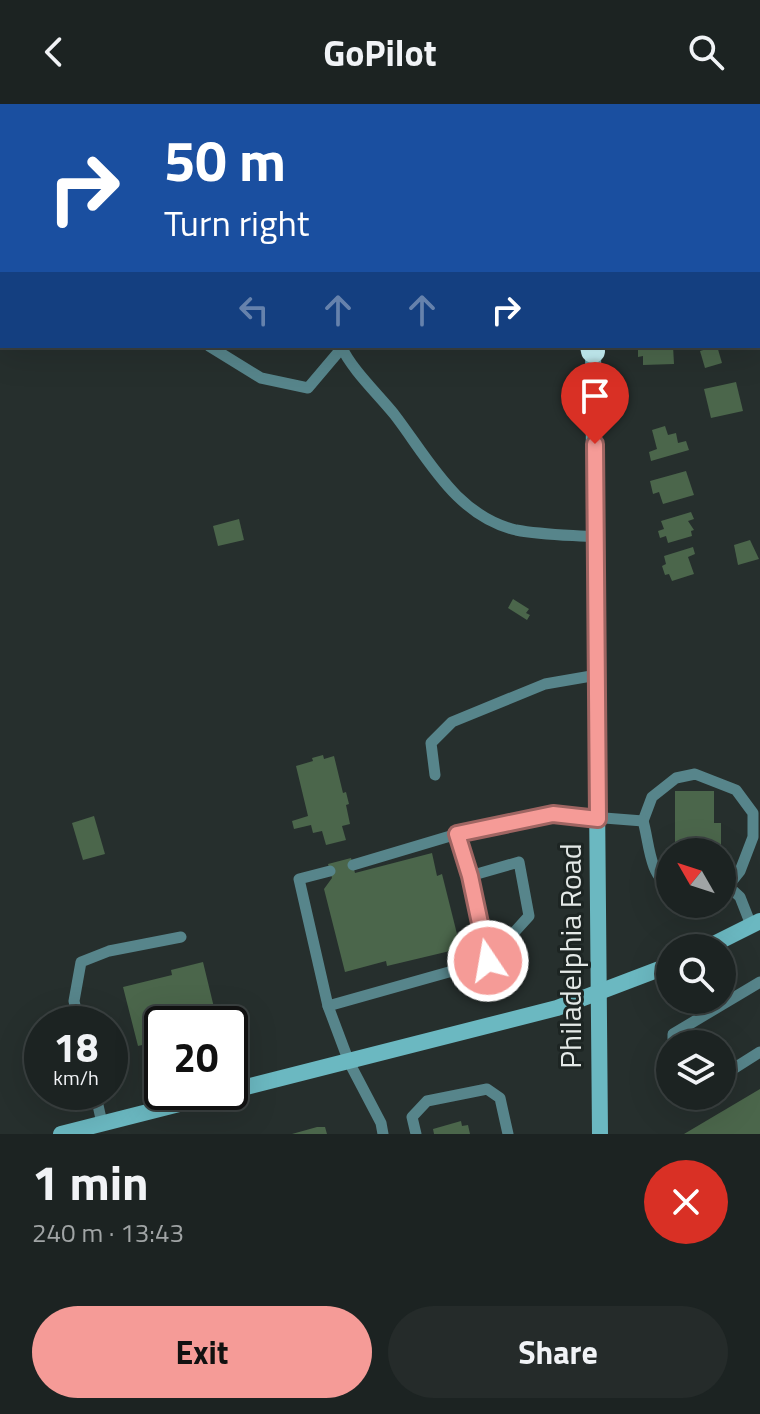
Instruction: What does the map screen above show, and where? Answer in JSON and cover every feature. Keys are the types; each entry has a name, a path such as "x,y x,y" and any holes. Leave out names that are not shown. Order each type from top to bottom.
{"main road":[{"name":"Philadelphia Road","path":"593,348 600,1134"},
{"path":"734,934 756,923"},
{"path":"61,1134 557,1008 656,971"}],"lane":[{"path":"212,348 261,378 308,388 340,348"},
{"path":"342,348 428,464 462,501 489,521 517,530 596,537"},
{"path":"435,775 431,743 452,722 545,684 597,675"},
{"path":"656,872 643,821 652,797 676,778 695,774 736,790 753,813 753,837 736,875"},
{"path":"353,865 457,834 553,814 643,821"},
{"path":"457,834 470,876 488,961"},
{"path":"328,1006 488,961 529,916 519,862 470,876"},
{"path":"330,871 299,879 328,1006 349,1062 381,1123 383,1134"},
{"path":"736,894 756,923"},
{"path":"75,1006 81,962 109,951 181,937"},
{"path":"680,1030 760,982"},
{"path":"736,1067 760,1052"},
{"path":"416,1134 412,1117 427,1101 487,1089 500,1098 508,1134"},
{"path":"99,1110 102,1123"}],"building":[{"path":"638,348 673,348 674,364 643,365 643,356 638,357"},
{"path":"718,348 722,363 705,368 700,351"},
{"path":"736,382 743,411 711,418 704,389"},
{"path":"665,426 668,435 676,433 678,443 686,441 689,450 651,461 649,452 657,449 652,430"},
{"path":"686,471 694,495 663,504 659,492 653,494 650,481"},
{"path":"691,512 694,519 688,521 694,530 691,531 692,536 668,543 666,536 660,538 658,531 664,529 661,521"},
{"path":"239,519 244,540 218,546 213,526"},
{"path":"750,540 759,559 738,565 734,545"},
{"path":"693,547 695,554 688,557 694,574 672,581 669,574 665,575 662,566 666,564 664,556"},
{"path":"513,599 529,609 527,620 508,608"},
{"path":"323,755 324,759 334,756 343,793 346,792 349,804 346,805 350,824 342,826 346,840 326,845 322,831 313,833 311,825 294,829 292,821 308,816 296,766"},
{"path":"675,791 714,791 714,823 721,823 721,838 675,838"},
{"path":"94,816 105,854 83,860 72,823"},
{"path":"432,853 437,876 442,874 458,938 450,951 387,966 386,961 345,972 324,889 332,878 328,864 351,858 355,873"},
{"path":"203,962 214,1006 144,1006 144,1044 138,1046 123,987 172,975 171,970"},
{"path":"760,1089 760,1134 684,1134 725,1110 736,1110 736,1103"},
{"path":"461,1121 462,1126 468,1125 470,1134 434,1134 433,1129"},
{"path":"325,1127 327,1134 292,1134"}],"route":[{"path":"488,961 470,876 457,834 553,814 598,819 595,444"}]}
